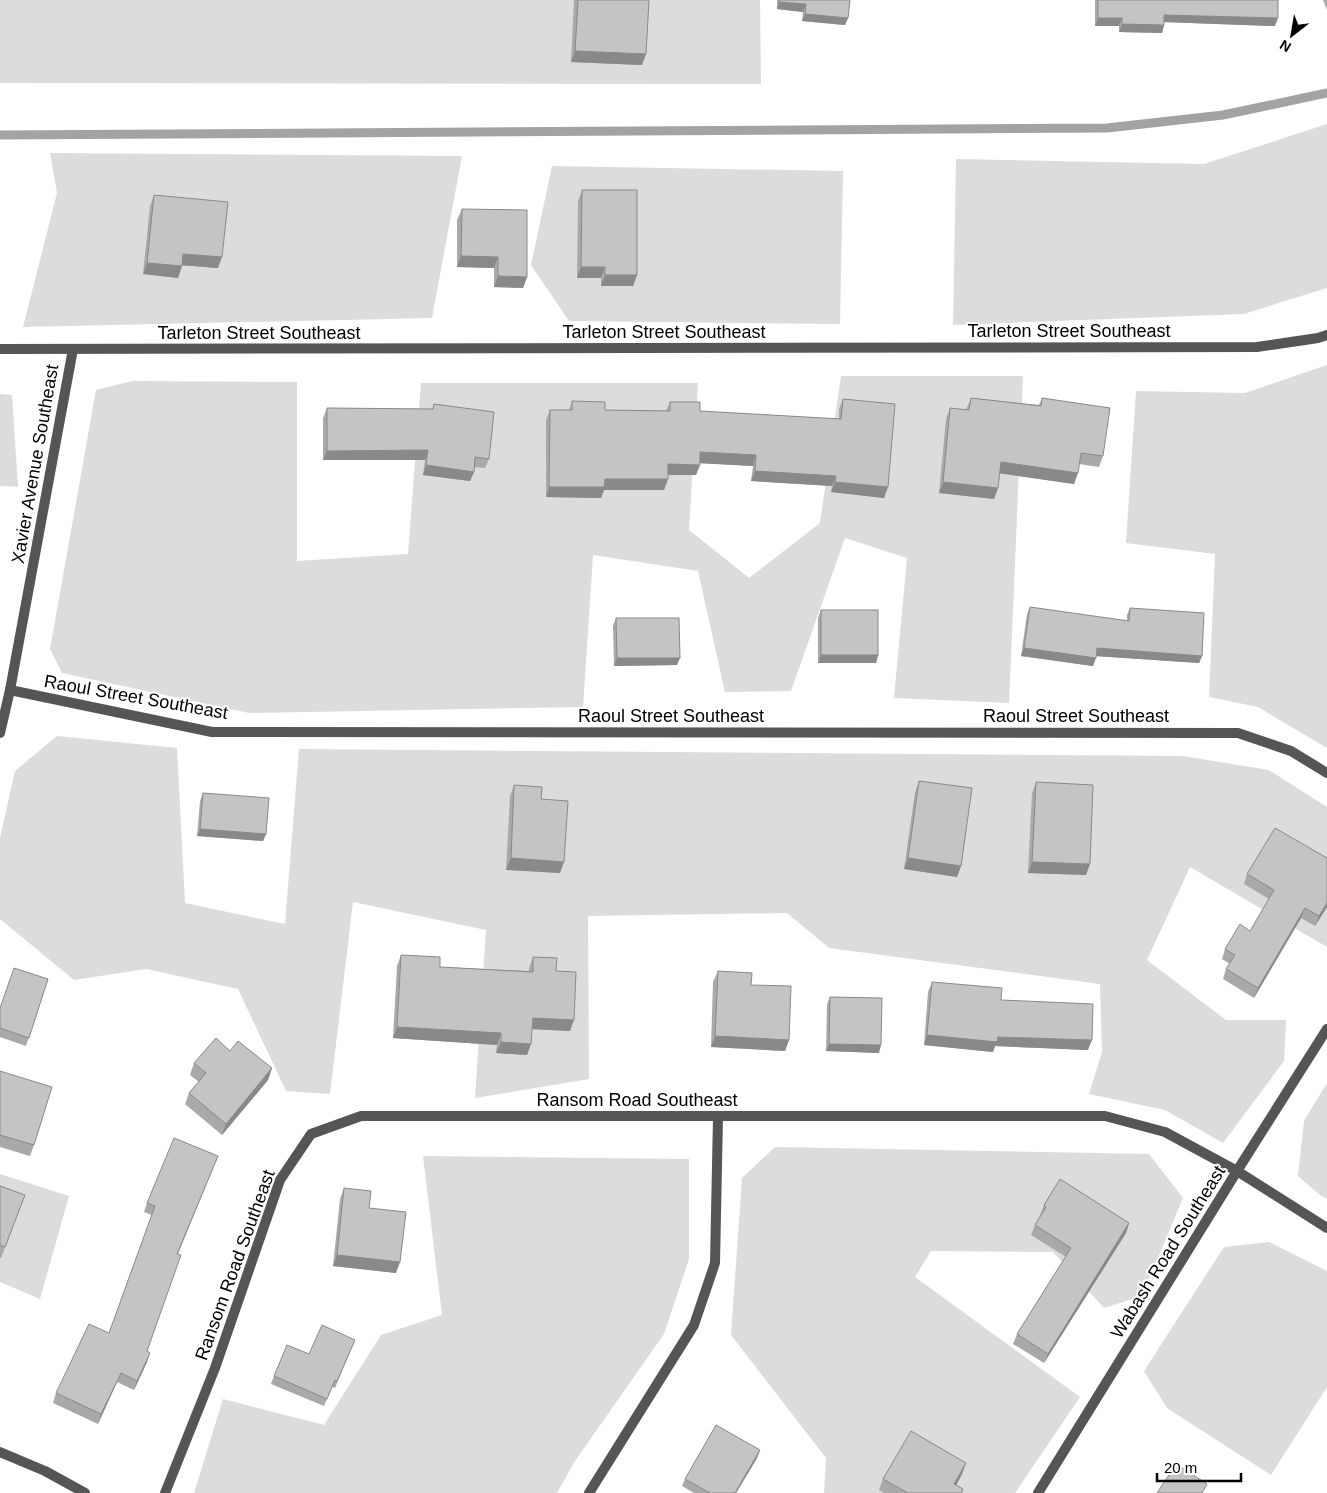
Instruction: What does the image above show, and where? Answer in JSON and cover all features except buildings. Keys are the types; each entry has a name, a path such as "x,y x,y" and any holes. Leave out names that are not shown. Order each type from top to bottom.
{"street":[{"name":"Tarleton Street Southeast","path":"0,349 1256,348 1327,335"},
{"name":"Xavier Avenue Southeast","path":"0,733 10,690 73,349"},
{"name":"Raoul Street Southeast","path":"10,690 212,732 1238,733 1291,751 1327,774"},
{"name":"Wabash Road Southeast","path":"1038,1493 1327,1029"},
{"name":"Ransom Road Southeast","path":"165,1493 214,1368 280,1180 311,1134 361,1116 1105,1116 1165,1132 1237,1171 1327,1228"},
{"path":"590,1493 694,1325 715,1263 718,1116"},
{"path":"0,1452 45,1471 85,1493"}],"shaded area":[{"path":"0,0 760,0 761,84 0,83"},
{"path":"1327,124 1327,288 1244,314 953,325 956,159 1204,164"},
{"path":"50,153 462,156 432,318 23,327 57,193"},
{"path":"552,166 843,171 840,324 569,321 531,265"},
{"path":"1327,365 1327,748 1258,707 1209,697 1215,554 1126,543 1136,391 1245,393"},
{"path":"841,376 1023,376 1009,703 894,698 907,558 845,538 791,691 725,692 698,571 593,555 583,707 249,713 62,673 50,649 96,390 132,381 297,382 297,561 408,554 421,383 698,383 689,530 749,578 820,523"},
{"path":"0,394 12,395 18,487 0,486"},
{"path":"57,736 177,748 185,903 285,924 299,749 1183,756 1269,770 1327,807 1327,947 1190,867 1147,960 1226,1020 1286,1020 1284,1061 1223,1143 1165,1110 1089,1094 1102,1052 1100,984 829,948 787,913 588,916 589,1079 475,1098 486,930 353,902 330,1094 286,1091 238,989 146,969 74,980 0,919 0,838 15,771"},
{"path":"1327,1083 1327,1199 1298,1176 1304,1121"},
{"path":"775,1147 1149,1154 1183,1198 1142,1296 1104,1308 1053,1252 931,1251 915,1277 1080,1397 1015,1493 824,1493 826,1458 731,1335 742,1178"},
{"path":"423,1156 689,1159 689,1259 664,1334 575,1461 557,1493 194,1493 223,1399 324,1425 381,1335 442,1315"},
{"path":"0,1174 69,1196 40,1299 0,1282"},
{"path":"1269,1242 1327,1271 1327,1387 1271,1475 1167,1408 1144,1371 1224,1247"}],"waterway":[{"path":"0,135 1107,128 1223,115 1327,93"}]}
